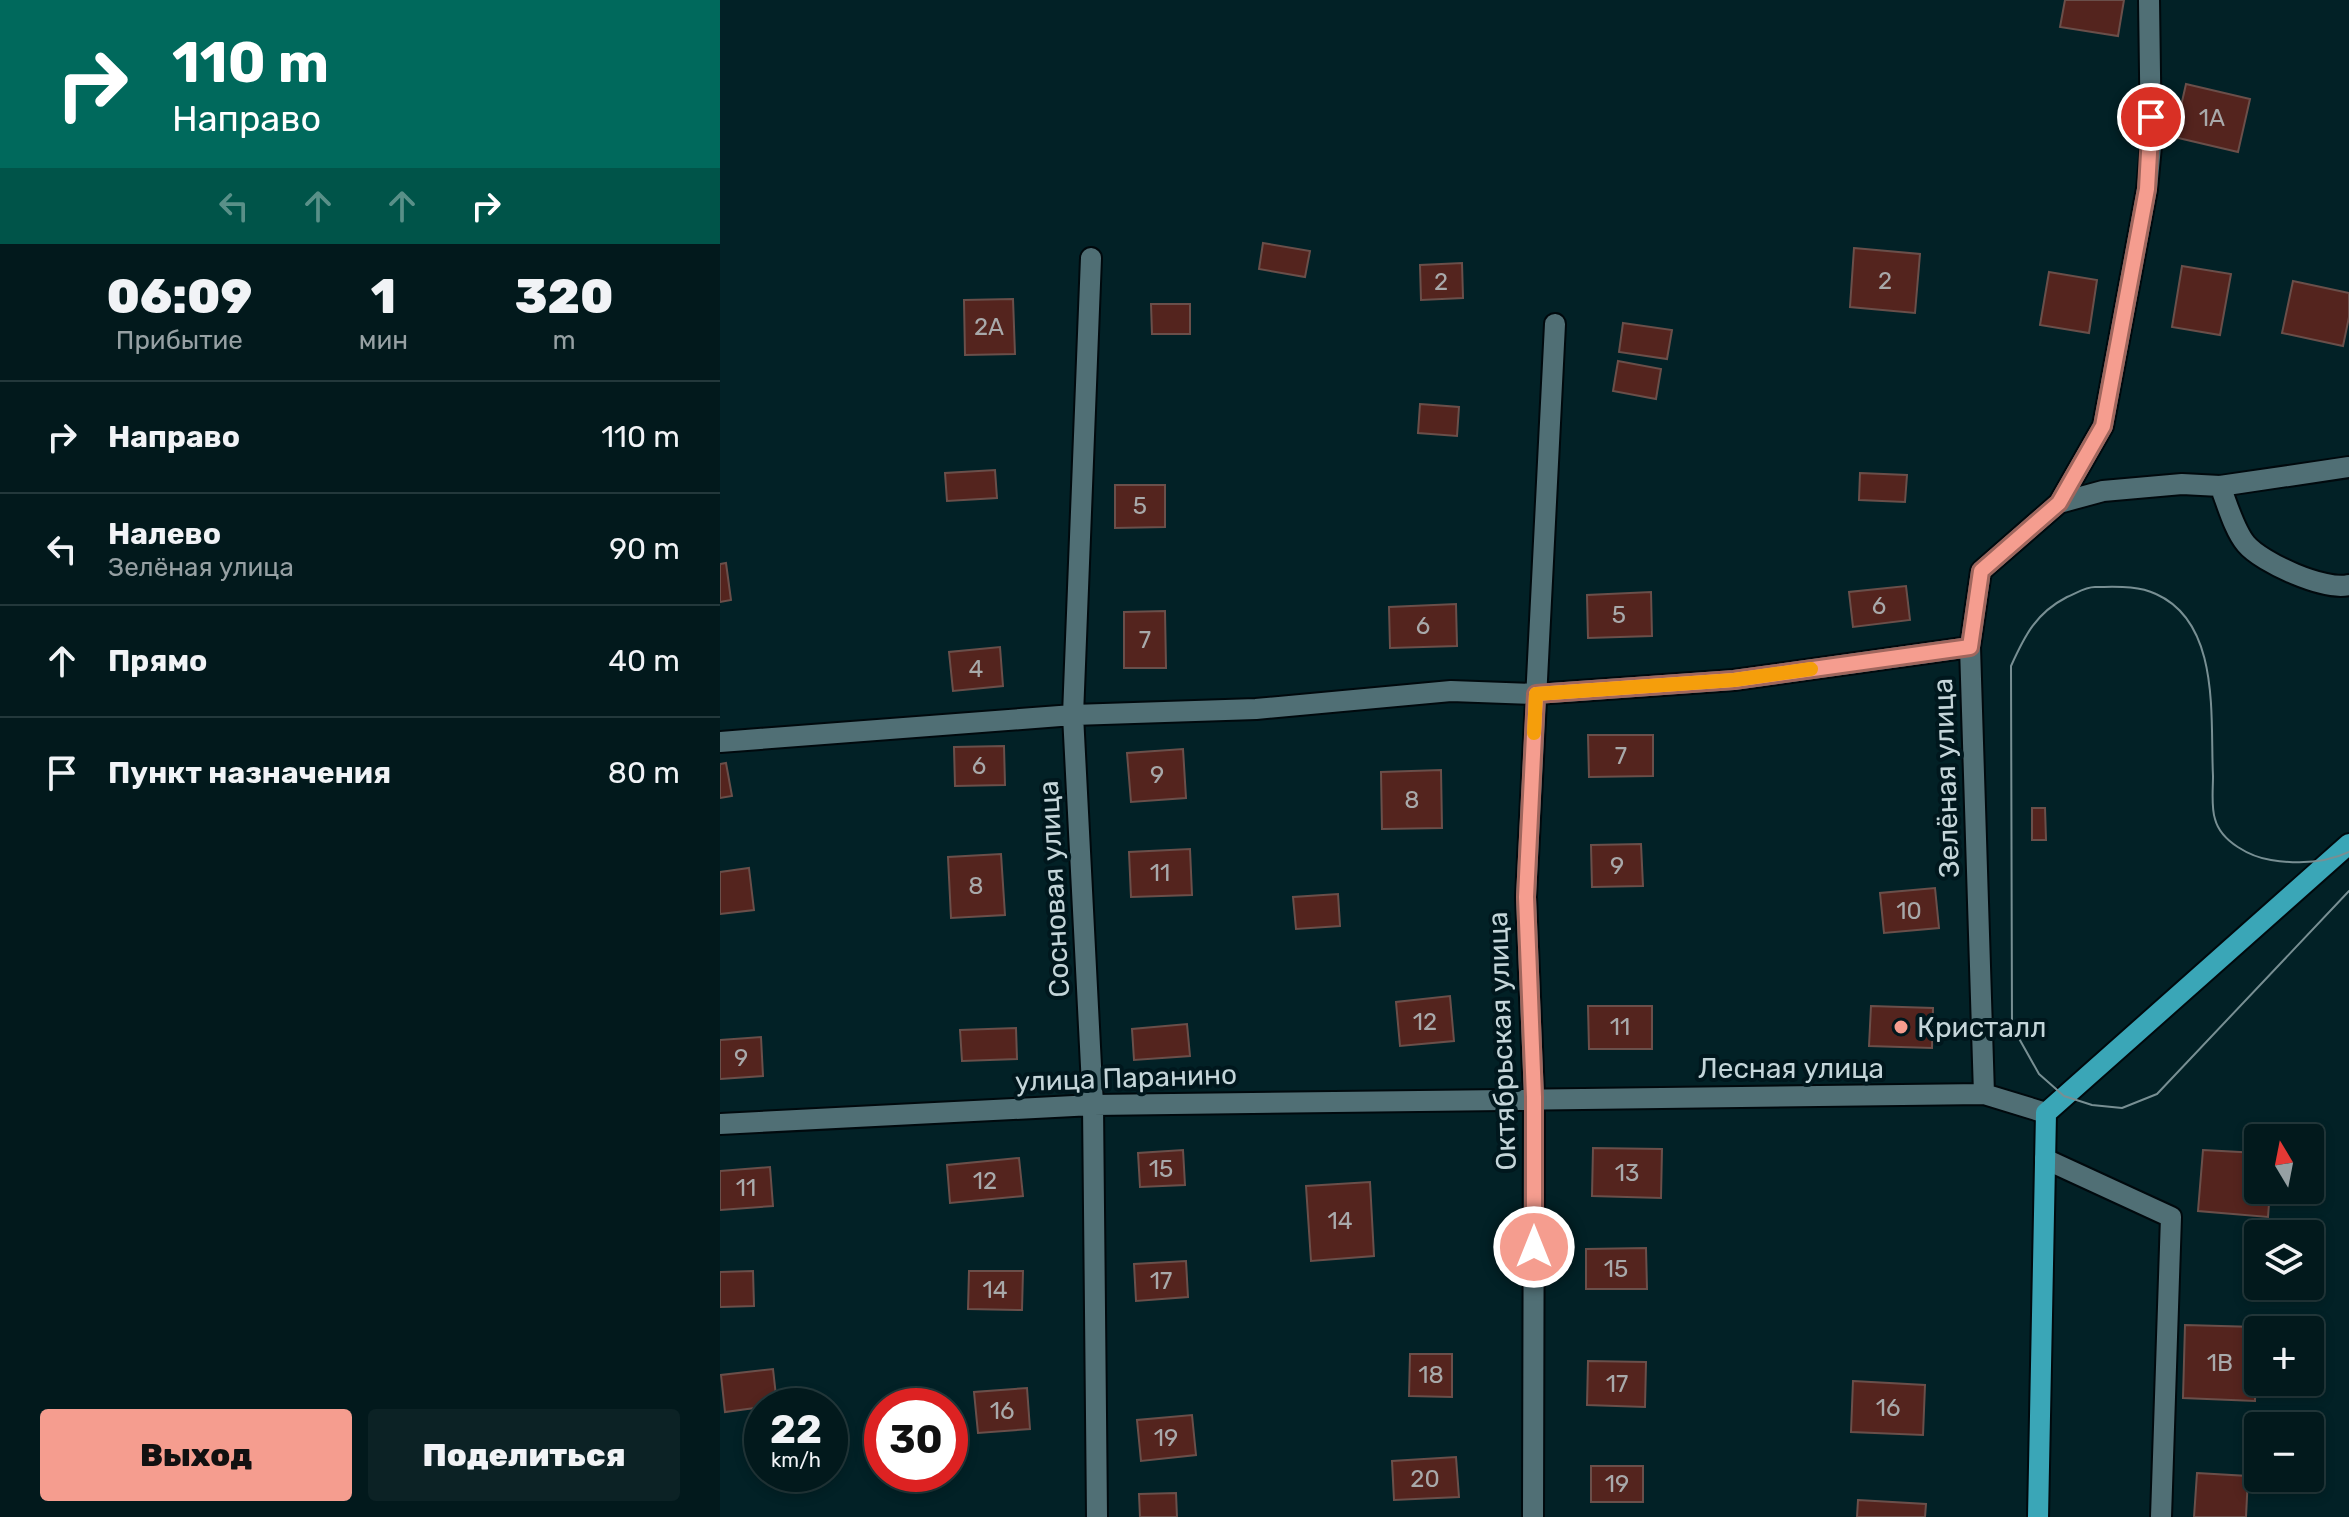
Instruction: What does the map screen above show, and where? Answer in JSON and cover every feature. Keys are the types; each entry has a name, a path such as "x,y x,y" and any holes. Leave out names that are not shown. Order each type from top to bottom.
{"main road":[{"path":"2038,1517 2046,1113 2349,844"}],"street":[{"path":"2059,503 2103,426 2147,189 2151,146 2149,0"},
{"name":"Сосновая улица","path":"1091,258 1073,715 1093,1105 1097,1517"},
{"name":"Октябрьская улица","path":"1533,1517 1534,1097 1526,897 1555,324"},
{"name":"Зелёная улица","path":"1984,1094 1970,647 1981,571 2059,503 2103,491 2182,484 2220,486 2349,467"},
{"path":"2220,486 2246,544 2290,572 2337,588 2349,585"},
{"path":"720,742 1073,715 1256,709 1451,691 1536,694 1734,680 1970,647"},
{"name":"Лесная улица","path":"1534,1097 1984,1094 2046,1113"},
{"name":"улица Паранино","path":"720,1124 1093,1105 1534,1097"},
{"path":"2045,1159 2171,1217 2161,1517"}],"building":[{"path":"2065,0 2124,0 2118,36 2060,27"},
{"path":"2186,84 2250,99 2238,152 2174,137"},
{"path":"1263,243 1310,251 1305,277 1259,269"},
{"path":"1854,248 1920,254 1915,313 1850,307"},
{"path":"1462,263 1463,298 1421,300 1420,265"},
{"path":"2182,266 2231,274 2220,335 2172,327"},
{"path":"2049,272 2097,280 2089,333 2040,325"},
{"path":"2293,281 2349,293 2349,317 2343,346 2282,333"},
{"path":"1013,299 1015,354 965,355 964,300"},
{"path":"1151,304 1190,304 1190,334 1152,334"},
{"path":"1623,323 1672,330 1667,359 1619,352"},
{"path":"1618,361 1661,369 1656,399 1613,391"},
{"path":"1420,404 1459,407 1457,436 1418,433"},
{"path":"995,470 997,498 947,501 945,473"},
{"path":"1860,473 1907,475 1905,502 1859,500"},
{"path":"1115,485 1165,485 1165,527 1115,528"},
{"path":"726,563 731,600 720,602 720,564"},
{"path":"1906,586 1910,620 1853,627 1849,592"},
{"path":"1651,592 1652,636 1588,638 1587,595"},
{"path":"1456,604 1457,646 1390,648 1389,607"},
{"path":"1165,611 1166,668 1124,668 1124,612"},
{"path":"1000,647 1003,686 953,691 949,652"},
{"path":"1588,735 1653,735 1653,776 1589,777"},
{"path":"1004,746 1005,785 955,786 954,747"},
{"path":"1183,749 1186,798 1131,802 1127,753"},
{"path":"726,763 732,796 720,798 720,764"},
{"path":"1441,770 1442,828 1382,829 1381,772"},
{"path":"2032,808 2045,808 2046,840 2032,840"},
{"path":"1641,844 1643,886 1592,887 1591,845"},
{"path":"1190,849 1192,895 1131,897 1129,852"},
{"path":"1001,854 1005,915 951,918 948,857"},
{"path":"749,868 754,910 720,914 720,872"},
{"path":"1935,888 1939,928 1884,933 1880,893"},
{"path":"1338,894 1340,926 1296,929 1293,897"},
{"path":"1450,996 1454,1041 1400,1046 1396,1002"},
{"path":"1588,1006 1652,1006 1652,1049 1589,1049"},
{"name":"Кристалл","path":"1871,1006 1933,1008 1932,1048 1869,1046"},
{"path":"1187,1024 1190,1056 1134,1060 1132,1029"},
{"path":"1016,1028 1017,1059 962,1061 960,1030"},
{"path":"761,1037 763,1076 720,1079 720,1040"},
{"path":"1593,1148 1662,1149 1661,1198 1592,1196"},
{"path":"1183,1150 1185,1185 1140,1187 1138,1153"},
{"path":"2203,1150 2244,1152 2244,1204 2269,1204 2268,1217 2198,1211"},
{"path":"1019,1158 1023,1196 950,1203 947,1165"},
{"path":"770,1167 773,1206 720,1210 720,1171"},
{"path":"1370,1182 1374,1256 1311,1261 1306,1186"},
{"path":"1646,1248 1647,1289 1586,1289 1586,1249"},
{"path":"1186,1261 1188,1297 1136,1301 1134,1264"},
{"path":"753,1271 754,1306 720,1307 720,1272"},
{"path":"969,1271 1023,1271 1022,1310 968,1309"},
{"path":"2185,1325 2244,1327 2244,1396 2255,1396 2255,1401 2183,1398"},
{"path":"1410,1354 1452,1354 1452,1397 1409,1396"},
{"path":"1588,1361 1646,1362 1645,1407 1587,1405"},
{"path":"773,1369 775,1388 744,1388 744,1409 725,1412 721,1375"},
{"path":"1853,1381 1925,1385 1923,1435 1851,1432"},
{"path":"1027,1388 1030,1429 978,1433 974,1392"},
{"path":"1192,1415 1196,1455 1141,1461 1137,1420"},
{"path":"1456,1457 1459,1497 1394,1500 1392,1461"},
{"path":"1591,1466 1643,1466 1643,1502 1591,1502"},
{"path":"2197,1473 2244,1476 2244,1492 2247,1492 2246,1517 2194,1517"},
{"path":"1176,1493 1177,1517 1140,1517 1139,1494"},
{"path":"1858,1500 1926,1504 1925,1517 1857,1517"}],"tram line":[{"path":"2349,852 2311,862 2271,860 2246,852 2223,835 2213,809 2208,674 2192,627 2177,608 2156,594 2141,589 2091,587 2056,603 2033,626 2011,666 2012,1026 2039,1074 2064,1096 2092,1105 2122,1108 2157,1094 2349,891"}],"slow traffic":[{"path":"1534,733 1536,694 1734,680 1811,669"}],"place":[{"name":"Кристалл","path":"1901,1027"}],"route":[{"path":"1534,1247 1534,1097 1526,897 1536,694 1734,680 1970,647 1981,571 2059,503 2103,426 2147,189 2151,117"}]}
